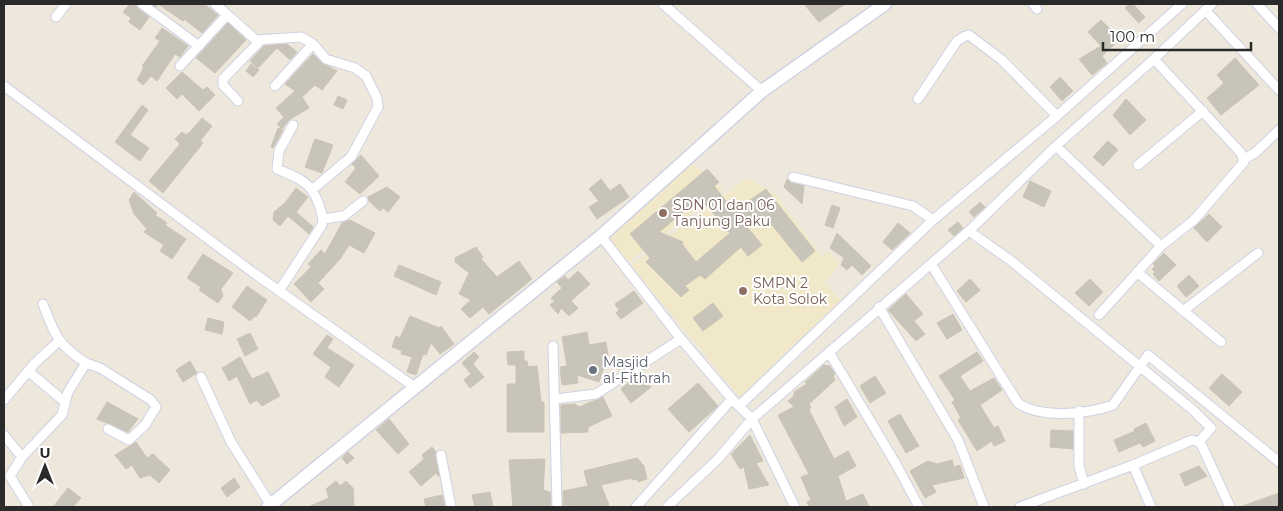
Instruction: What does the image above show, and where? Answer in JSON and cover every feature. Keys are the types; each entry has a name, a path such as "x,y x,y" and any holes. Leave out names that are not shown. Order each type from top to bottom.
{"street":[{"path":"56,17 66,4"},
{"path":"142,4 199,46"},
{"path":"215,4 252,38 260,41 301,36 313,44 326,59 355,68 366,76 378,103 363,137 351,157 313,189"},
{"path":"663,4 762,92"},
{"path":"201,377 231,442 270,507 601,236 762,92 885,4"},
{"path":"739,406 933,220 1057,116 1182,4"},
{"path":"1257,4 1279,28"},
{"path":"667,507 716,460 752,419 969,231 1056,146 1208,7 1279,90"},
{"path":"180,66 227,15"},
{"path":"918,99 957,41 969,35 1002,60 1057,116"},
{"path":"238,101 222,85 223,79 260,41"},
{"path":"274,86 313,44"},
{"path":"1154,58 1244,159"},
{"path":"4,86 279,291 416,388"},
{"path":"1138,165 1202,110"},
{"path":"279,291 322,225 323,219 313,189 306,182 278,169 279,151 293,125"},
{"path":"1099,315 1161,246 1194,220 1238,170 1244,159 1255,153 1279,130"},
{"path":"1056,146 1161,246"},
{"path":"793,176 917,208 933,220"},
{"path":"323,219 344,216 363,201"},
{"path":"969,231 1010,260 1209,425 1210,431 1199,442"},
{"path":"601,236 681,339 732,399 752,419 795,507"},
{"path":"1183,311 1258,253"},
{"path":"931,264 1018,403 1035,412 1066,413 1113,405 1147,356 1150,356 1279,462"},
{"path":"1137,272 1221,342"},
{"path":"43,304 59,341 65,349 86,363 100,368 155,404 156,410 145,426 128,440 108,429"},
{"path":"879,307 958,440 984,507"},
{"path":"555,399 596,394 681,339"},
{"path":"4,400 28,371 59,341"},
{"path":"553,346 558,507"},
{"path":"829,352 896,464 919,507"},
{"path":"29,507 10,476 22,457 62,415 65,402 86,363"},
{"path":"28,371 65,402"},
{"path":"636,507 732,399"},
{"path":"1079,411 1079,466 1084,484"},
{"path":"4,435 22,457"},
{"path":"1020,507 1084,484 1188,441 1199,442"},
{"path":"1199,442 1230,507"},
{"path":"441,455 451,507"},
{"path":"1132,465 1151,507"}],"shaded area":[{"name":"SDN 01 dan 06 Tanjung Paku","path":"691,162 723,190 628,262 606,236"},
{"name":"SMPN 2 Kota Solok","path":"747,178 775,194 822,257 828,251 840,263 824,283 841,300 740,397 631,265"}],"building":[{"path":"130,4 136,4 138,9 149,17 140,30 129,22 131,18 123,12"},
{"path":"158,4 204,4 218,15 202,33 184,19 183,21"},
{"path":"804,4 845,4 819,22"},
{"path":"1129,4 1133,4 1145,17 1139,23 1125,8"},
{"path":"1101,20 1120,39 1102,56 1107,63 1092,75 1079,59 1101,46 1088,32"},
{"path":"228,23 246,40 215,73 196,58"},
{"path":"162,28 188,46 180,57 175,54 157,81 151,76 143,85 137,80 144,67 142,66 160,41 155,38"},
{"path":"287,44 297,52 290,60 277,48 258,68 250,61 264,46"},
{"path":"313,54 322,63 337,71 322,90 315,85 302,97 309,108 289,120 282,129 277,124 284,117 276,108 295,91 285,84"},
{"path":"1235,58 1259,85 1221,115 1207,98 1224,83 1217,75"},
{"path":"251,64 259,70 253,77 246,71"},
{"path":"182,72 203,90 207,87 215,95 199,111 182,94 177,99 166,88"},
{"path":"1060,77 1073,91 1062,101 1050,87"},
{"path":"338,96 347,100 343,109 334,105"},
{"path":"1126,99 1146,120 1130,135 1113,115"},
{"path":"142,105 148,110 130,135 149,148 140,161 115,142"},
{"path":"202,118 212,126 200,141 203,143 163,193 149,181 180,144 175,139 182,132 186,135 190,132"},
{"path":"278,128 283,130 273,148 271,147"},
{"path":"315,139 333,145 322,173 305,167"},
{"path":"1108,141 1118,150 1103,166 1093,157"},
{"path":"361,155 379,176 360,194 345,182 356,168 352,164"},
{"path":"707,169 719,182 714,186 734,211 766,189 815,251 802,262 764,215 748,228 762,245 748,256 741,247 705,279 700,275 685,286 689,290 681,297 646,262 650,258 630,234","holes":["700,198 730,233 696,262 682,244 683,242 659,232"]},
{"path":"601,179 610,191 620,184 629,197 597,219 589,207 599,201 589,189"},
{"path":"787,179 791,183 804,186 802,204 784,187"},
{"path":"1030,181 1051,191 1044,207 1023,197"},
{"path":"387,187 400,197 388,212 383,208 380,211 369,201 368,197"},
{"path":"296,188 308,197 296,212 313,227 309,234 288,216 280,226 273,220 274,212 285,203"},
{"path":"134,192 157,213 155,215 167,223 165,225 186,239 172,259 160,251 164,245 144,232 147,229 134,214 129,200"},
{"path":"980,202 985,207 974,217 969,212"},
{"path":"832,205 840,208 833,228 825,225"},
{"path":"1209,214 1222,227 1207,242 1194,228"},
{"path":"350,220 375,233 364,253 349,245 340,259 318,283 324,289 311,302 294,284 311,267 308,264 321,250 325,254 342,223"},
{"path":"958,222 963,228 954,236 948,230"},
{"path":"898,223 910,233 892,250 883,242"},
{"path":"837,233 871,266 862,275 852,265 847,270 841,265 844,258 830,248"},
{"path":"476,247 483,257 481,259 497,277 519,261 532,279 489,314 483,307 470,318 461,309 471,300 459,294 469,273 455,262 455,258"},
{"path":"1164,253 1176,265 1159,281 1153,274 1155,272 1152,269 1155,266 1153,264"},
{"path":"203,254 233,273 221,289 223,296 218,303 199,290 201,287 187,278"},
{"path":"399,265 441,282 436,295 394,276"},
{"path":"578,271 590,284 571,301 578,308 569,316 561,308 558,314 550,305 555,301 551,298 562,288 557,282 565,276 568,280"},
{"path":"1189,275 1199,286 1186,297 1177,286"},
{"path":"970,279 980,290 966,302 957,291"},
{"path":"1090,279 1103,292 1089,306 1075,293"},
{"path":"247,286 267,300 256,317 250,321 232,307"},
{"path":"634,291 643,303 621,319 616,313 619,310 615,304"},
{"path":"906,294 923,314 914,321 925,334 916,341 888,310"},
{"path":"713,303 723,316 703,331 693,318"},
{"path":"953,314 962,330 947,339 937,323"},
{"path":"410,316 439,328 441,326 454,344 440,354 431,343 426,355 423,354 416,375 407,372 412,357 401,354 402,351 392,347 396,336 400,338"},
{"path":"208,318 224,322 222,334 205,330"},
{"path":"587,332 589,345 606,342 608,355 599,382 577,375 578,383 562,385 560,367 567,366 562,337"},
{"path":"250,333 258,349 245,356 237,339"},
{"path":"327,335 333,339 327,348 354,365 339,387 325,377 331,367 313,354"},
{"path":"524,351 524,361 527,361 528,367 537,366 541,402 544,402 544,432 507,432 507,384 516,384 516,365 508,365 507,352"},
{"path":"474,352 479,357 473,364 484,377 470,388 464,380 471,374 462,363"},
{"path":"977,352 983,361 960,376 970,391 994,378 1002,390 980,405 994,428 998,426 1005,441 994,446 992,441 977,451 958,420 961,418 952,402 955,400 939,376"},
{"path":"240,357 252,379 268,372 280,396 262,406 257,400 250,404 237,376 229,381 222,368"},
{"path":"190,361 197,373 183,382 176,370"},
{"path":"824,365 830,366 835,374 833,376 835,380 809,404 811,407 809,410 834,459 848,451 856,466 838,476 846,501 863,494 869,507 809,507 807,502 811,500 801,477 809,474 778,415 794,407 788,401 794,396 794,392 807,384 805,382"},
{"path":"640,373 651,387 631,403 621,389"},
{"path":"1222,374 1242,392 1229,406 1209,388"},
{"path":"875,376 886,393 870,403 860,386"},
{"path":"698,383 718,406 689,432 668,409"},
{"path":"603,397 612,416 588,427 588,432 561,433 561,405 575,404 579,407"},
{"path":"847,399 857,417 844,426 835,407"},
{"path":"107,402 138,419 128,432 97,419"},
{"path":"900,414 919,446 906,453 888,421"},
{"path":"389,419 409,444 398,454 376,430"},
{"path":"1146,423 1155,441 1143,447 1140,443 1119,452 1114,440 1135,431 1134,429"},
{"path":"1051,430 1073,431 1073,449 1050,447"},
{"path":"750,435 763,461 756,463 769,485 749,489 744,467 740,469 731,454"},
{"path":"136,442 147,458 153,454 170,470 159,483 150,475 140,478 132,465 126,469 115,455"},
{"path":"432,447 436,452 439,477 436,473 421,486 409,472 424,459 422,455"},
{"path":"348,452 354,458 347,464 342,458"},
{"path":"637,458 644,466 647,479 638,482 637,479 632,480 632,478 601,485 609,505 603,507 563,505 563,491 588,486 584,471"},
{"path":"545,459 543,490 550,492 551,506 513,507 509,460"},
{"path":"952,460 954,467 960,465 964,478 932,485 936,492 925,498 910,471 928,461 937,464"},
{"path":"1199,466 1207,476 1185,486 1180,474"},
{"path":"234,478 240,487 227,497 221,488"},
{"path":"336,481 340,486 346,481 353,488 354,507 308,507 329,498 326,489"},
{"path":"68,488 81,498 73,507 53,507"},
{"path":"490,492 493,507 475,507 472,495"},
{"path":"1279,493 1279,507 1243,507 1243,506"},
{"path":"442,495 445,507 426,507 424,499"}],"place":[{"name":"SDN 01 dan 06 Tanjung Paku","path":"663,213"},
{"name":"SMPN 2 Kota Solok","path":"743,291"},
{"name":"Masjid al-Fithrah","path":"593,370"}]}
